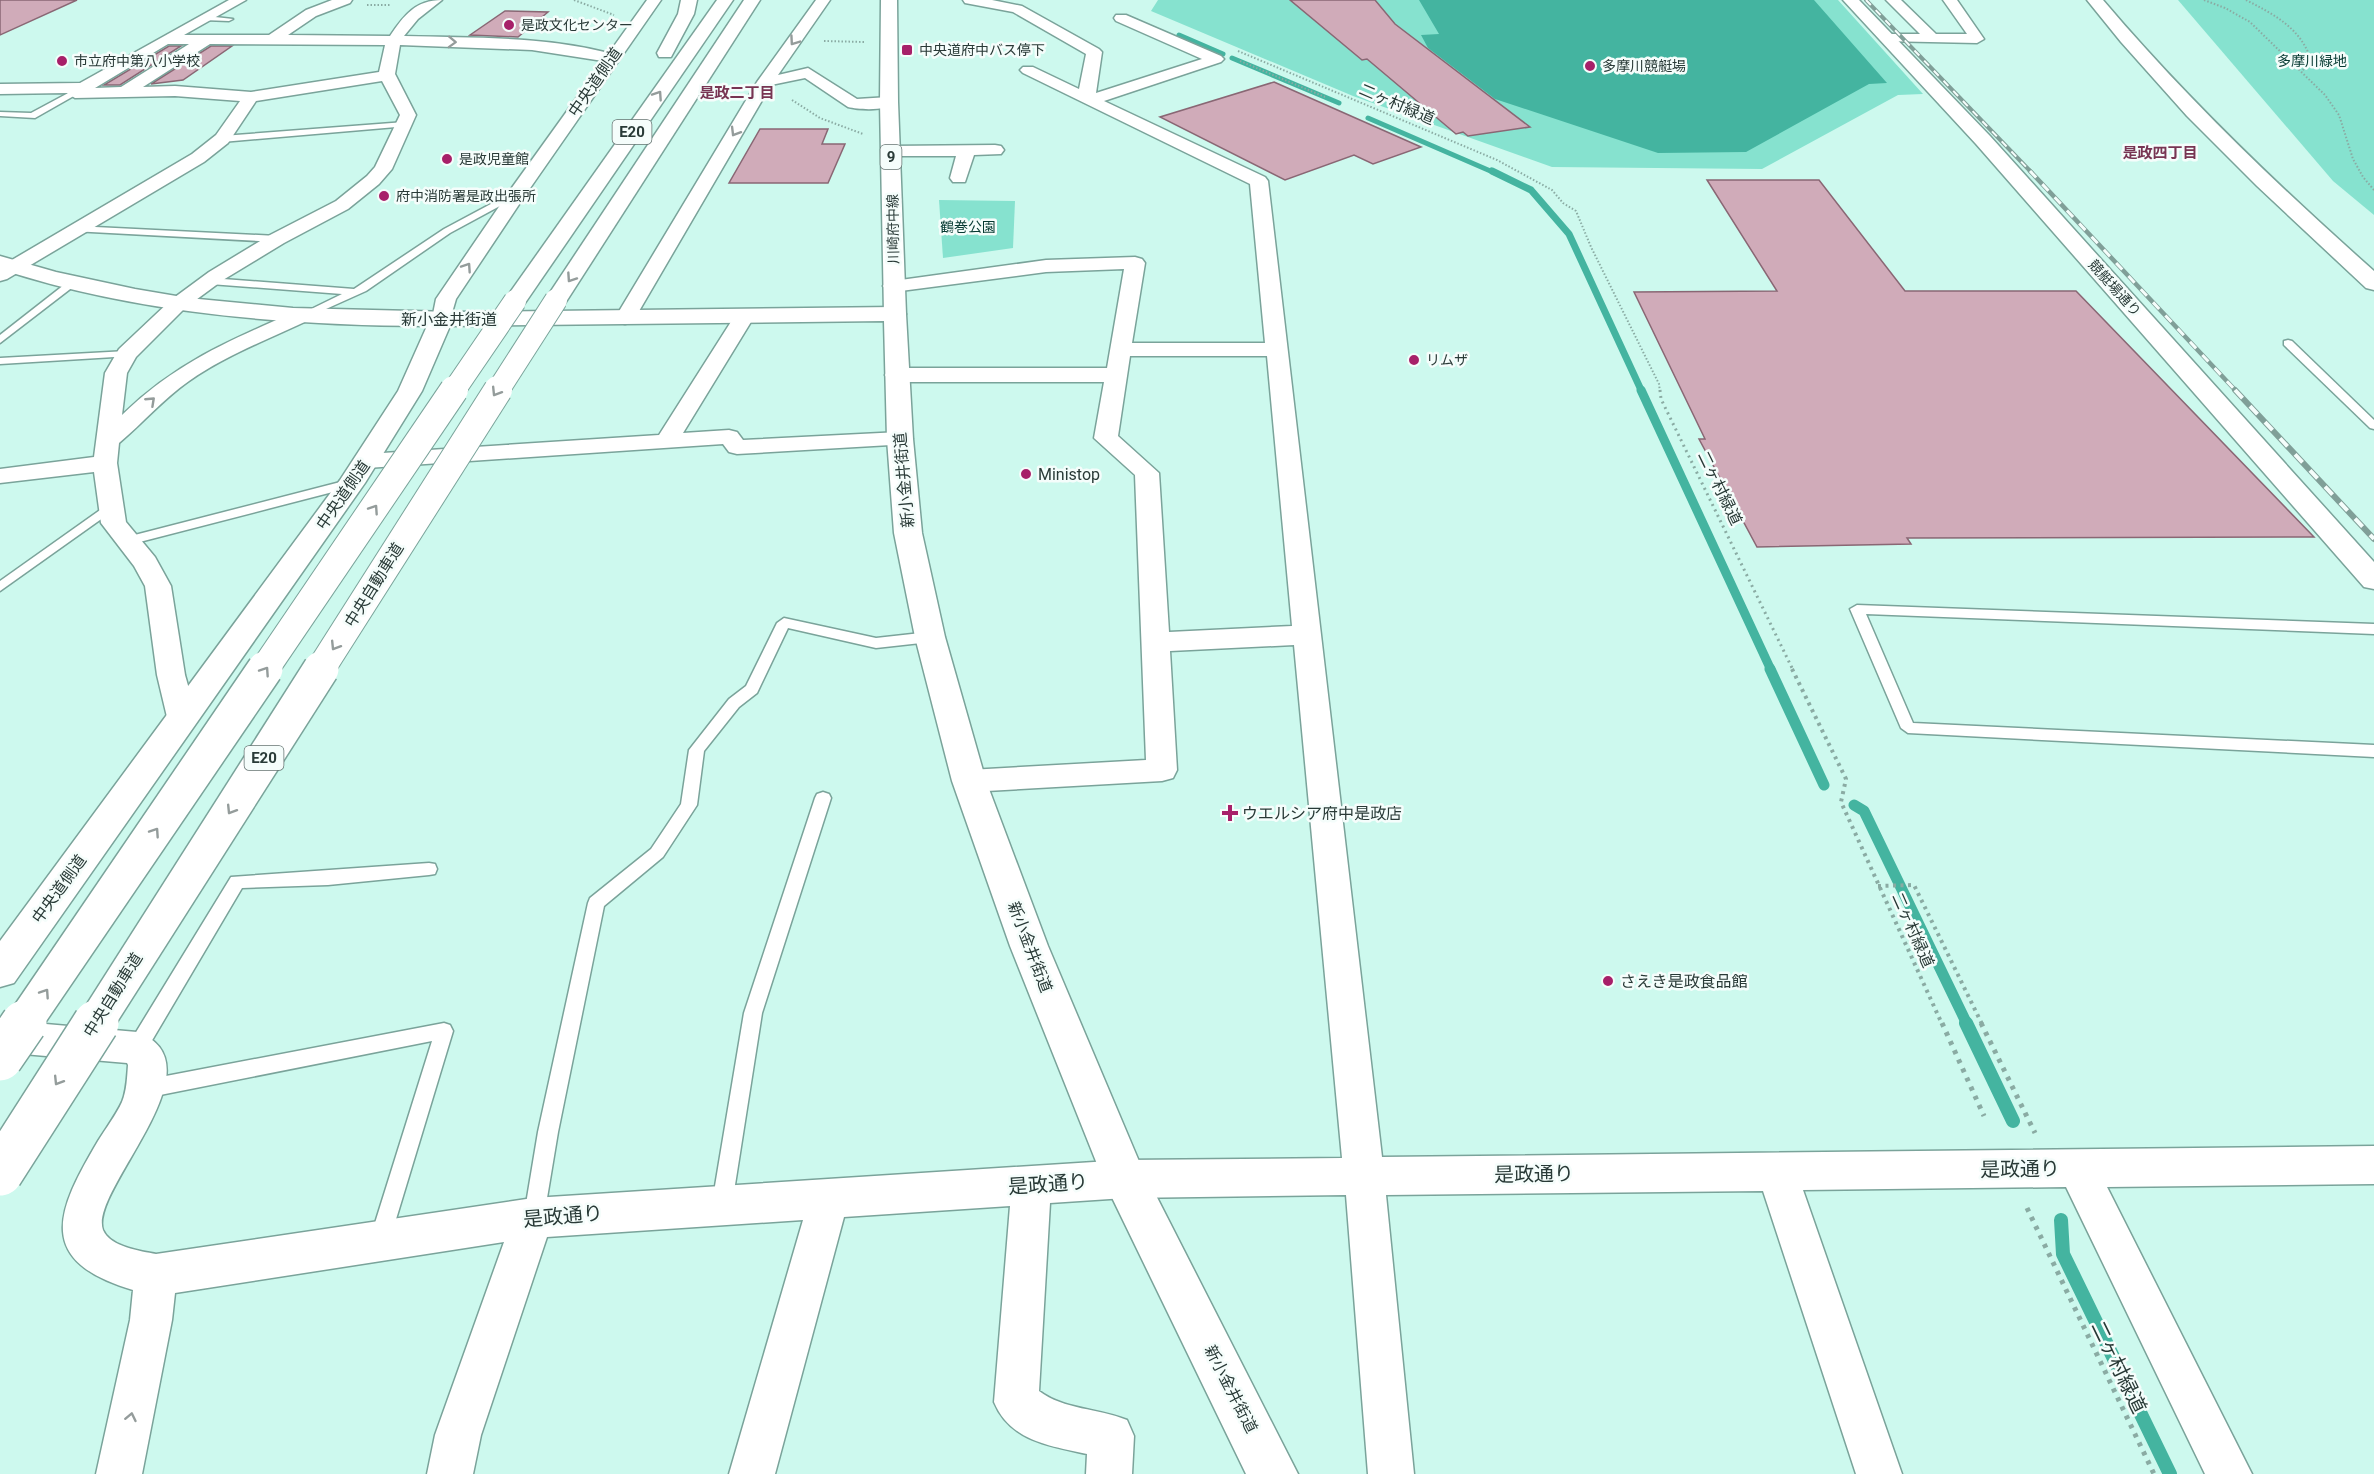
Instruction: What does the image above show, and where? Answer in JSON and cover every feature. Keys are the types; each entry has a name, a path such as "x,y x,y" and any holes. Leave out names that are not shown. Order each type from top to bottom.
{"main road":[{"name":"E20","path":"0,1058 541,264 725,0"},
{"name":"川崎府中線","path":"891,0 889,102 894,300"},
{"name":"競艇場通り","path":"1851,0 1983,140 2374,580"},
{"path":"2095,0 2125,38 2206,126 2374,284"},
{"name":"中央自動車道","path":"0,1173 556,300 760,4"},
{"path":"541,264 691,5"},
{"name":"新小金井街道","path":"5,268 178,304 302,316 442,319 744,317 894,300 900,439 909,533 930,638 969,781 1029,946 1125,1179 1273,1474"},
{"name":"中央道側道","path":"0,971 359,472 410,391 442,319"}],"street":[{"path":"79,91 165,40 239,0"},
{"path":"182,717 171,675 158,586 146,563 114,523 110,507 106,452 116,373 127,354 178,304 210,281 278,239 342,205 383,169 408,115 388,75 387,62 397,33 419,10 435,0"},
{"name":"中央道側道","path":"442,319 446,299 517,193 654,0"},
{"path":"625,318 765,82 823,0"},
{"path":"970,0 1017,9 1094,52 1087,89 1090,100"},
{"path":"1893,0 1932,38"},
{"path":"1887,38 1977,39 1950,0"},
{"path":"271,40 311,13 344,1"},
{"path":"1090,100 1216,59 1121,18"},
{"path":"165,40 394,40 532,45 611,58"},
{"path":"126,92 206,40"},
{"path":"1028,70 1259,181 1364,1176 1391,1474"},
{"path":"765,82 808,73 854,104 889,102"},
{"path":"0,89 175,91 251,97 388,75"},
{"path":"5,268 198,158 222,139 251,97"},
{"path":"891,151 995,150"},
{"path":"959,178 966,151"},
{"path":"894,300 1046,266 1135,263 1106,438 1147,473 1162,770 969,781"},
{"path":"0,476 106,452 125,426 147,403 186,373 302,316"},
{"path":"667,440 744,317"},
{"path":"1121,350 1276,349"},
{"path":"896,375 1116,375"},
{"path":"359,472 667,440 729,437 737,447 900,439"},
{"path":"1157,642 1307,635"},
{"path":"0,1036 137,1048"},
{"name":"是政通り","path":"137,1048 147,1062 145,1089 139,1108 96,1184 82,1218 84,1238 95,1252 133,1270 156,1275 533,1218 1125,1179 2374,1165"},
{"path":"2065,1169 2229,1474"},
{"path":"1777,1172 1879,1474"},
{"path":"1031,1186 1016,1402 1043,1422 1112,1436 1109,1474"},
{"path":"752,1474 829,1198"},
{"path":"450,1474 458,1435 533,1218"},
{"path":"119,1474 151,1320 156,1275"}],"lane":[{"path":"206,18 229,18"},
{"path":"0,114 32,116 79,91"},
{"path":"222,139 405,124"},
{"path":"302,316 355,292 447,231 517,193"},
{"path":"75,229 278,239"},
{"path":"210,281 355,292"},
{"path":"0,340 73,282"},
{"path":"2288,343 2374,426"},
{"path":"0,361 127,354"},
{"path":"128,541 359,472"},
{"path":"0,587 110,507"},
{"path":"2374,629 1857,609 1908,728 2374,751"},
{"path":"533,1218 548,1132 596,903 657,853 689,805 697,750 734,703 752,689 784,623 876,643 930,638"},
{"path":"722,1204 753,1013 824,798"},
{"path":"137,1048 237,882 328,878 429,869"},
{"path":"145,1089 444,1031 380,1241"}],"path":[{"path":"574,0 603,13 638,21"},
{"path":"2204,0 2242,16 2263,33 2325,95 2339,115 2353,159 2363,177 2374,190"},
{"path":"2246,0 2280,19 2303,40 2310,57 2302,72"},
{"path":"344,1 373,5 398,5 419,10"},
{"path":"796,38 849,43 890,41"},
{"name":"二ヶ村緑道","path":"1242,53 1497,160 1552,190 1576,211 1591,247 1659,384 1661,399 1846,779 1841,802 1984,1116"},
{"path":"1239,61 1325,97"},
{"path":"1878,886 1914,885 2065,1169"},
{"name":"二ヶ村緑道","path":"2027,1208 2154,1474"}],"green space":[{"name":"多摩川競艇場","path":"1158,0 1838,0 1923,94 1898,95 1762,169 1552,167 1353,96 1151,11"},
{"name":"多摩川緑地","path":"2178,0 2374,0 2374,215 2333,181"},
{"name":"鶴巻公園","path":"939,200 1015,201 1013,248 943,258"}],"shaded area":[{"path":"1419,0 1814,0 1887,83 1869,84 1746,152 1658,153 1495,99 1428,48 1421,35 1439,34"}],"building":[{"name":"市立府中第八小学校","path":"0,0 77,0 0,35"},
{"path":"1290,0 1375,0 1395,24 1530,127 1468,136 1463,132 1456,134 1367,59 1362,60"},
{"path":"505,11 548,12 518,37 470,35"},
{"path":"169,46 181,46 120,85 104,85"},
{"path":"211,46 232,46 183,80 151,84"},
{"path":"1274,82 1421,147 1373,164 1354,155 1285,180 1160,117"},
{"path":"760,129 828,129 822,144 845,144 828,183 729,183"},
{"path":"1707,180 1819,180 1905,291 2076,291 2314,537 1907,538 1911,544 1757,547 1699,439 1705,439 1634,292 1777,291"}],"waterway":[{"path":"1179,35 1223,54"},
{"path":"1232,58 1339,103"},
{"path":"1368,118 1495,173"},
{"path":"1492,171 1531,190 1569,234 1642,392"},
{"path":"1641,390 1771,670"},
{"path":"1770,669 1824,785"},
{"path":"1854,805 1864,811 1967,1024"},
{"path":"1966,1023 2013,1121"},
{"path":"2061,1220 2063,1254 2170,1474"}],"railway":[{"path":"1866,0 2032,173"},
{"path":"2030,171 2237,392"},
{"path":"2235,390 2374,539"}],"place":[{"name":"是政文化センター","path":"509,25"},
{"name":"中央道府中バス停下","path":"907,50"},
{"name":"市立府中第八小学校","path":"62,61"},
{"name":"多摩川競艇場","path":"1590,66"},
{"name":"是政児童館","path":"447,159"},
{"name":"府中消防署是政出張所","path":"384,196"},
{"name":"リムザ","path":"1414,360"},
{"name":"Ministop","path":"1026,474"},
{"name":"ウエルシア府中是政店","path":"1230,813"},
{"name":"さえき是政食品館","path":"1608,981"}],"district":[{"name":"是政二丁目","path":"737,93"},
{"name":"是政四丁目","path":"2160,153"}]}
